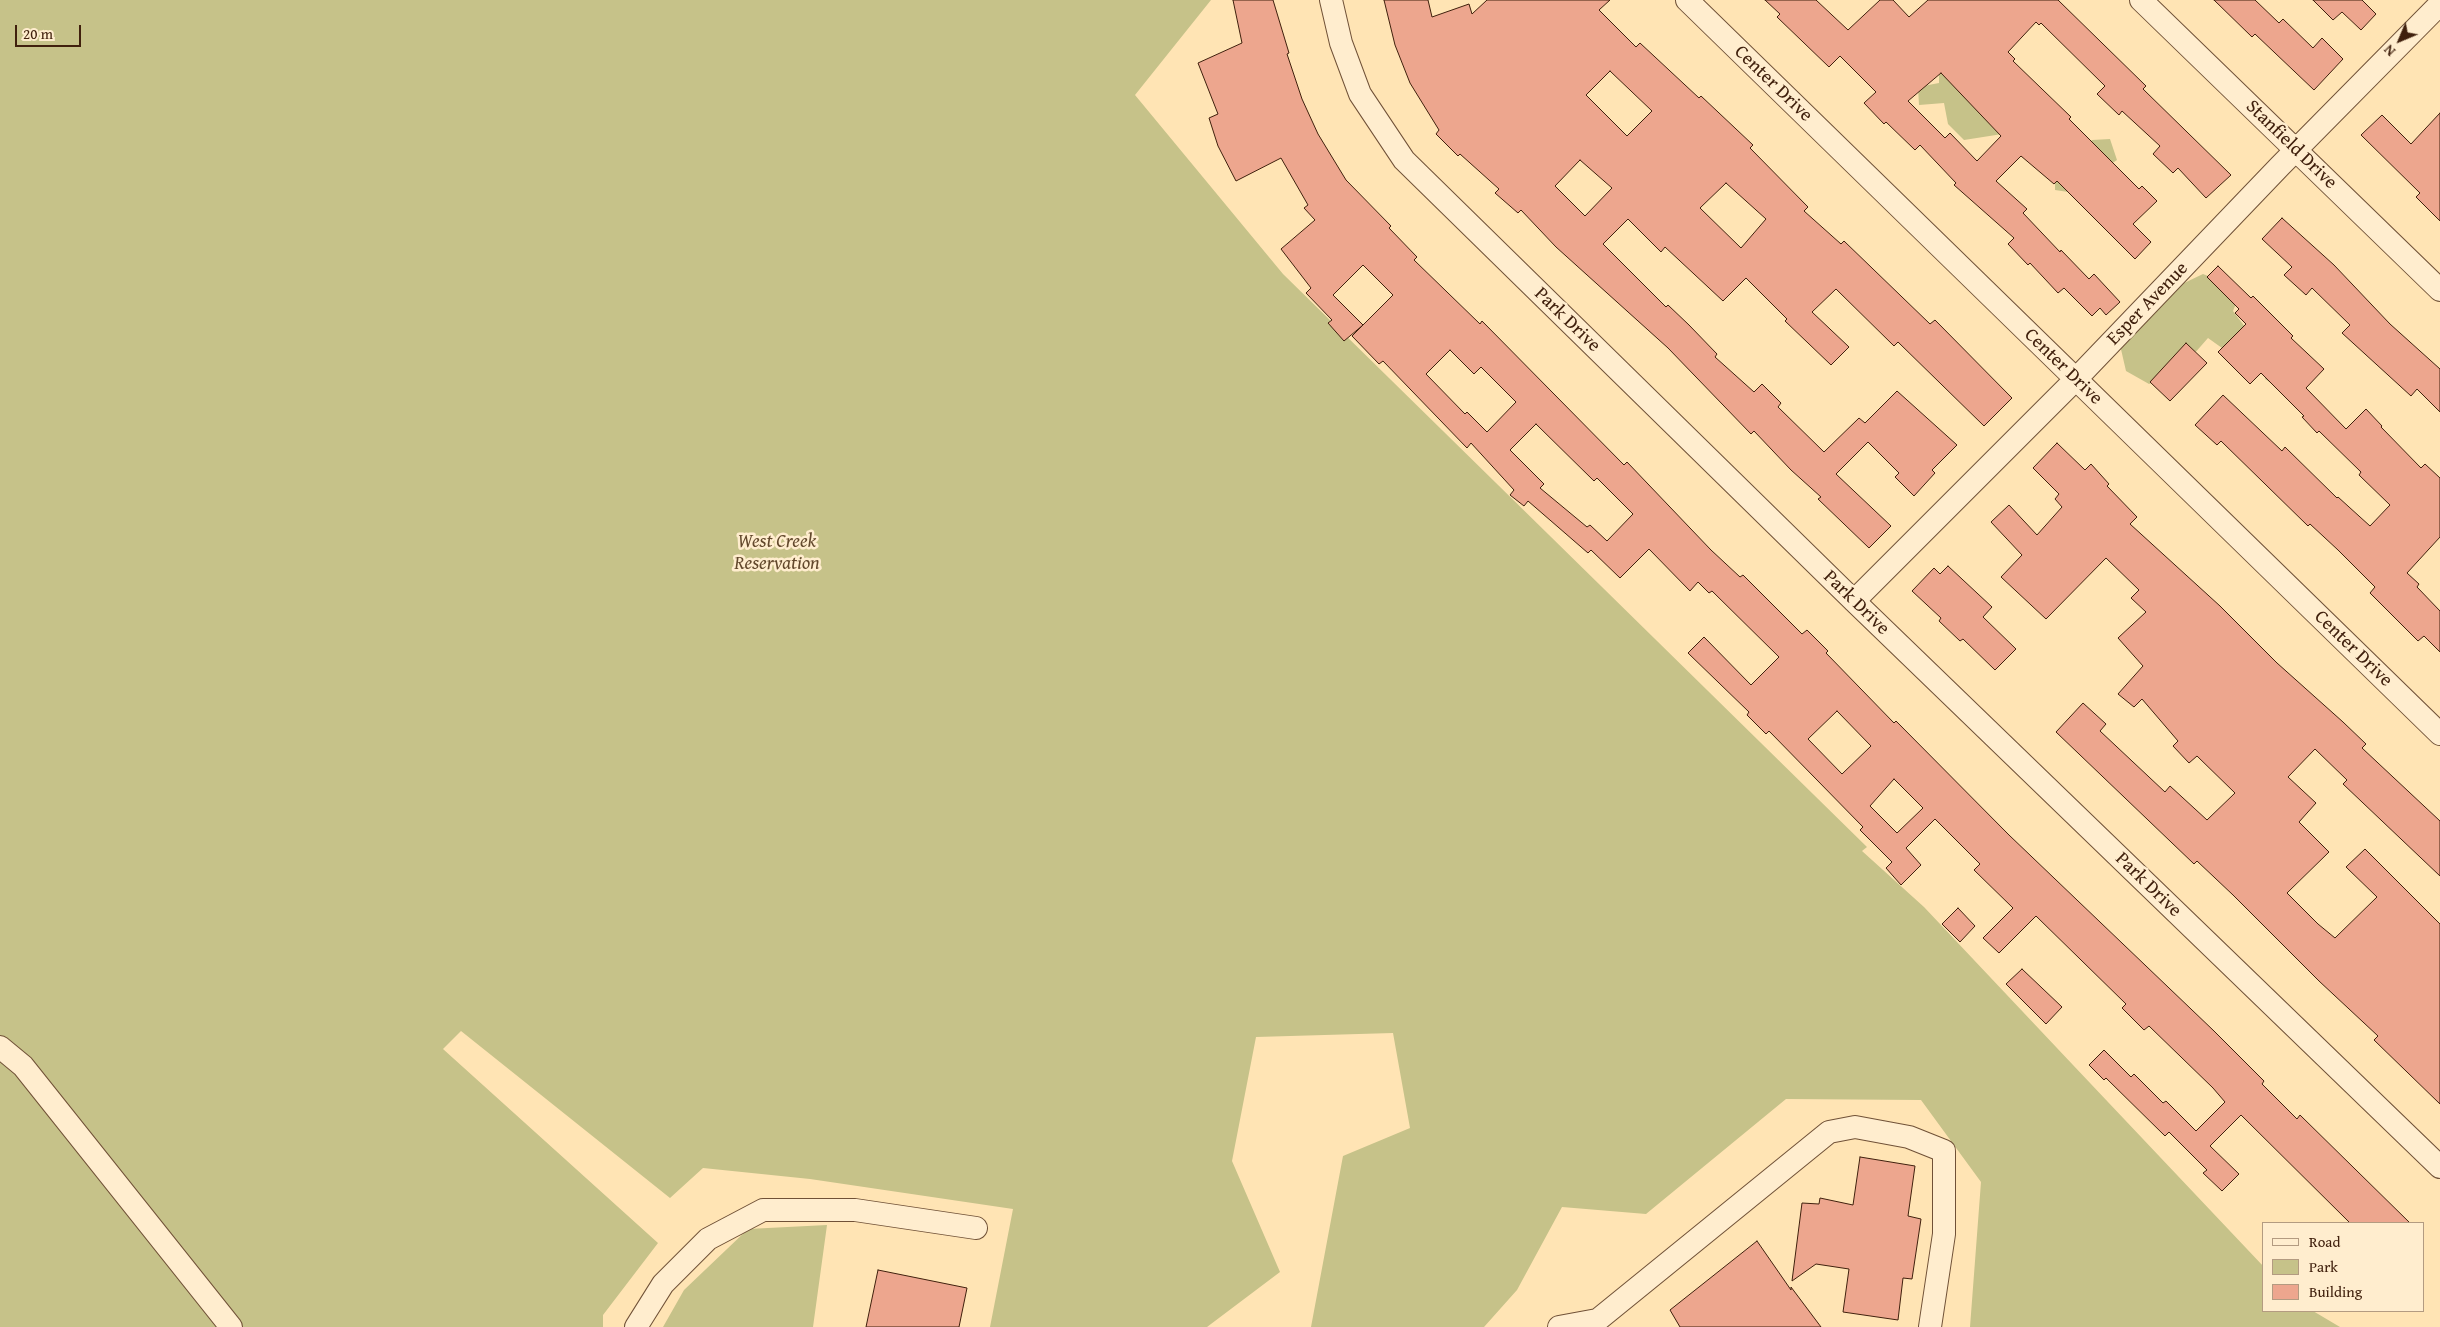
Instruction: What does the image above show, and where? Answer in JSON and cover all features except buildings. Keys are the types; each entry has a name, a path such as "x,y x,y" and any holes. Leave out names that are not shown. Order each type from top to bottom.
{"street":[{"name":"Park Drive","path":"1331,0 1341,43 1360,94 1404,160 1854,601 2440,1167"},
{"name":"Center Drive","path":"1687,0 2440,734"},
{"name":"Stanfield Drive","path":"2141,0 2440,290"},
{"name":"Esper Avenue","path":"1854,601 2076,380 2440,4"},
{"path":"0,1047 23,1066 231,1327"},
{"path":"1559,1327 1593,1323 1829,1132 1855,1127 1908,1137 1944,1151 1944,1234 1930,1327"},
{"path":"636,1327 663,1284 708,1239 763,1210 855,1210 976,1228"}],"green space":[{"name":"West Creek Reservation","path":"0,0 1211,0 1135,95 1283,274 1867,847 1862,851 1924,907 2262,1265 2262,1312 2315,1312 2340,1327 1970,1327 1981,1182 1921,1100 1786,1099 1646,1214 1562,1207 1517,1290 1484,1327 1311,1327 1343,1156 1410,1128 1393,1033 1256,1037 1232,1161 1280,1272 1207,1327 990,1327 1013,1209 810,1179 703,1168 670,1198 461,1031 443,1049 658,1243 603,1315 603,1327 0,1327"},
{"path":"1939,59 2082,157 2092,140 2110,139 2117,160 2096,174 2075,193 2055,190 2055,156 2015,132 1964,140 1948,124 1944,103 1919,105 1918,87 1939,83"},
{"path":"2203,274 2230,285 2239,296 2233,311 2248,331 2267,344 2290,346 2300,358 2280,360 2291,375 2293,389 2278,388 2265,379 2266,361 2249,364 2246,348 2232,351 2222,348 2208,338 2179,371 2149,384 2126,371 2120,345 2180,285"},
{"path":"827,1225 813,1327 663,1327 684,1290 748,1229"}]}
